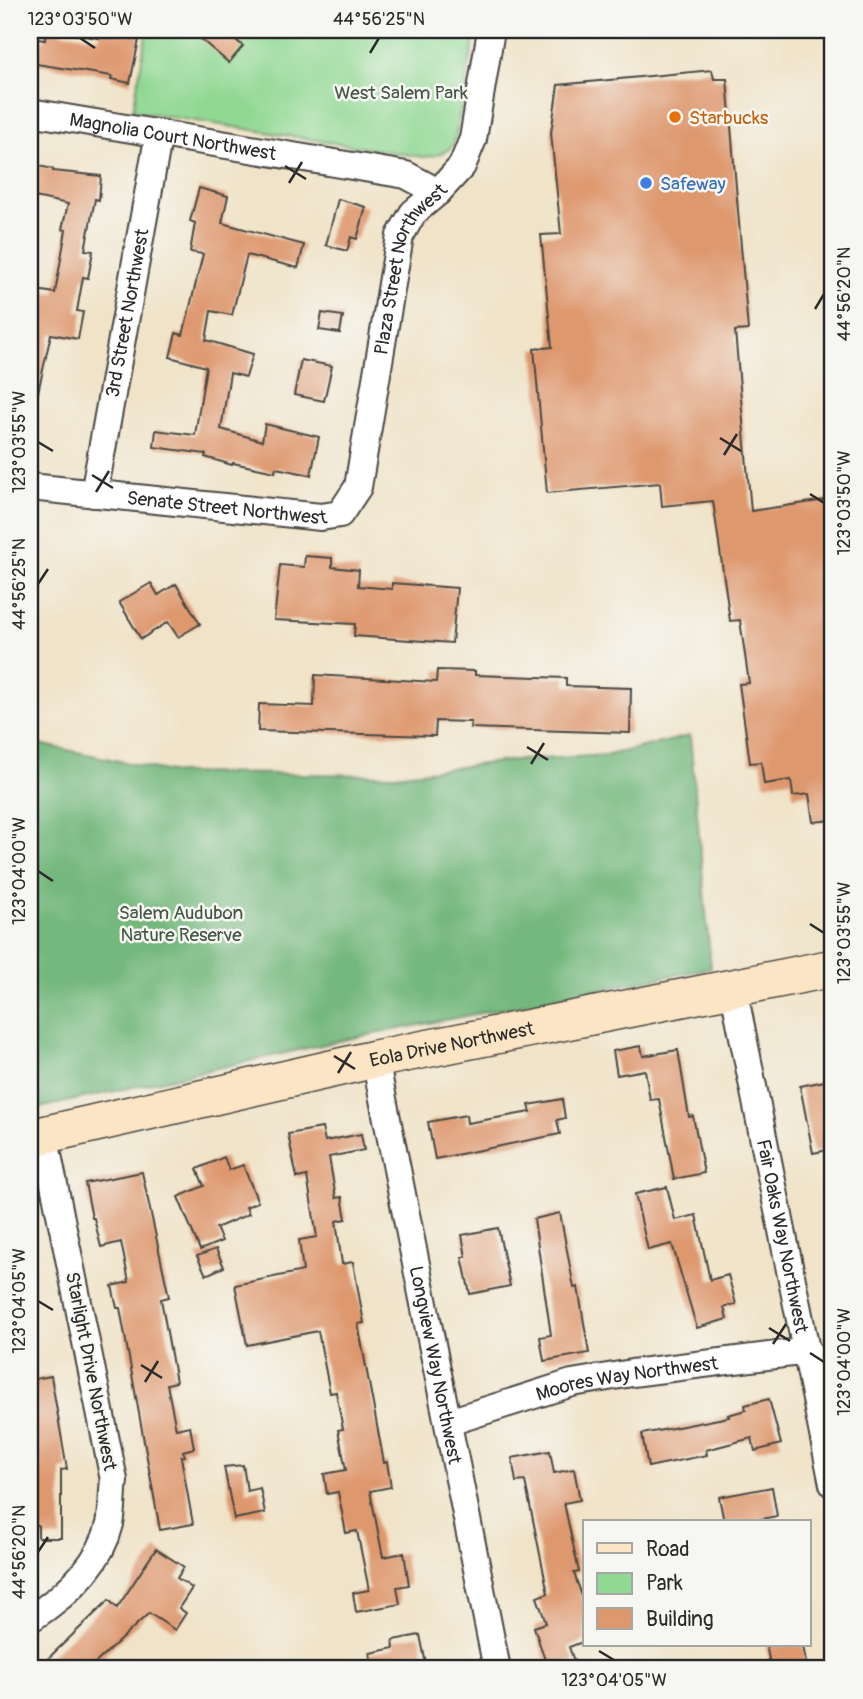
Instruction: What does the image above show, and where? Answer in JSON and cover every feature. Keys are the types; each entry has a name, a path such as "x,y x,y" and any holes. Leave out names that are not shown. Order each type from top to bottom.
{"main road":[{"name":"Eola Drive Northwest","path":"37,1136 375,1059 833,968"}],"street":[{"name":"Plaza Street Northwest","path":"340,514 358,487 400,236 413,213 438,192 462,166 473,139 491,30"},
{"name":"Magnolia Court Northwest","path":"30,111 406,175 438,192"},
{"name":"3rd Street Northwest","path":"94,494 159,132"},
{"name":"Senate Street Northwest","path":"30,487 321,517 340,514"},
{"name":"Fair Oaks Way Northwest","path":"733,987 833,1484"},
{"name":"Longview Way Northwest","path":"375,1059 497,1669"},
{"name":"Starlight Drive Northwest","path":"30,1619 49,1606 81,1576 97,1554 110,1524 114,1479 37,1136"},
{"name":"Moores Way Northwest","path":"449,1422 572,1383 808,1351"}],"green space":[{"name":"West Salem Park","path":"147,30 476,30 454,144 440,154 423,157 133,111"},
{"name":"Salem Audubon Nature Reserve","path":"690,736 711,968 348,1039 30,1110 30,742 175,773 395,775 507,761 608,755"}],"building":[{"path":"46,30 99,38 100,30 141,30 130,83 111,79 112,76 30,63 30,38 45,40"},
{"path":"190,30 224,30 243,46 229,63"},
{"path":"712,70 714,79 727,79 748,330 735,331 751,511 833,499 833,820 813,822 809,794 793,796 791,780 764,784 761,762 750,763 739,684 749,683 740,620 730,621 713,501 662,506 660,483 547,493 534,349 552,347 541,235 561,234 551,133 558,85"},
{"path":"30,164 53,171 101,176 99,200 95,199 85,250 93,251 88,278 83,277 77,311 83,312 78,339 51,334 37,397 30,396 30,289 55,293 66,230 62,229 68,204 30,196"},
{"path":"199,188 228,196 222,223 304,245 298,268 247,255 232,315 211,311 206,340 253,354 246,377 230,373 221,429 262,441 265,424 319,437 311,475 276,468 275,472 233,463 232,465 205,457 206,454 154,447 156,430 195,435 206,367 170,357 176,333 183,335 203,254 190,252 195,223 190,221"},
{"path":"338,199 366,207 357,239 351,237 347,251 326,245"},
{"path":"322,313 343,316 340,333 319,330"},
{"path":"301,360 332,366 324,401 294,395"},
{"path":"305,556 332,558 332,567 359,570 358,586 392,589 392,583 457,588 452,643 354,636 355,624 274,620 280,565 304,567"},
{"path":"151,583 158,595 176,584 200,624 178,637 168,622 141,639 119,602"},
{"path":"437,670 475,671 475,675 566,678 566,686 631,688 630,733 470,728 471,722 436,721 435,736 258,731 259,704 314,706 315,675 436,682"},
{"path":"641,1046 643,1056 678,1050 689,1117 693,1116 704,1173 674,1179 659,1099 650,1100 645,1070 617,1075 613,1051"},
{"path":"825,1081 833,1126 833,1149 813,1153 800,1086"},
{"path":"562,1099 565,1118 557,1120 560,1134 435,1159 428,1122 466,1115 467,1123 531,1112 529,1105"},
{"path":"322,1128 325,1141 361,1134 364,1150 329,1157 336,1198 342,1197 346,1219 336,1221 342,1264 353,1262 364,1323 358,1324 391,1487 370,1491 383,1557 404,1553 409,1585 397,1587 400,1604 356,1612 353,1593 369,1590 357,1531 346,1533 338,1492 327,1494 324,1474 346,1470 338,1430 343,1429 336,1392 330,1393 318,1331 247,1345 235,1285 303,1271 299,1240 317,1237 307,1176 297,1178 288,1134"},
{"path":"224,1157 229,1170 243,1165 258,1202 246,1207 249,1214 216,1228 222,1241 200,1250 178,1197 204,1186 197,1169"},
{"path":"142,1172 169,1297 161,1299 176,1382 167,1384 176,1429 190,1426 194,1448 183,1451 185,1456 181,1457 193,1524 160,1530 120,1308 117,1308 112,1286 129,1282 121,1242 101,1247 85,1183"},
{"path":"667,1187 675,1220 696,1215 710,1280 728,1275 736,1304 724,1307 727,1319 697,1328 672,1244 648,1250 635,1194"},
{"path":"560,1213 574,1288 578,1287 589,1353 544,1361 540,1337 551,1335 534,1219"},
{"path":"498,1228 510,1286 470,1294 462,1257 466,1257 462,1235"},
{"path":"216,1249 224,1267 206,1275 197,1256"},
{"path":"51,1376 67,1469 61,1470 61,1538 38,1538 38,1525 30,1525 30,1380"},
{"path":"769,1399 781,1444 755,1451 752,1438 706,1450 707,1455 648,1467 642,1434 729,1417 728,1415 746,1410 745,1405"},
{"path":"550,1451 554,1473 574,1469 580,1500 564,1503 579,1572 574,1573 583,1599 583,1642 569,1647 574,1661 548,1669 534,1627 546,1623 537,1597 548,1593 525,1481 516,1482 512,1458"},
{"path":"243,1465 247,1491 260,1488 265,1513 234,1519 224,1467"},
{"path":"772,1487 777,1516 757,1520 724,1520 719,1497"},
{"path":"156,1549 184,1567 177,1578 192,1588 179,1608 186,1613 175,1630 149,1613 89,1669 37,1669 109,1600 117,1608"},
{"path":"420,1635 427,1669 373,1669 370,1653 394,1648 393,1640"},
{"path":"766,1646 803,1646 806,1663 771,1669"}],"place":[{"name":"Starbucks","path":"675,117"},
{"name":"Safeway","path":"646,183"}]}
